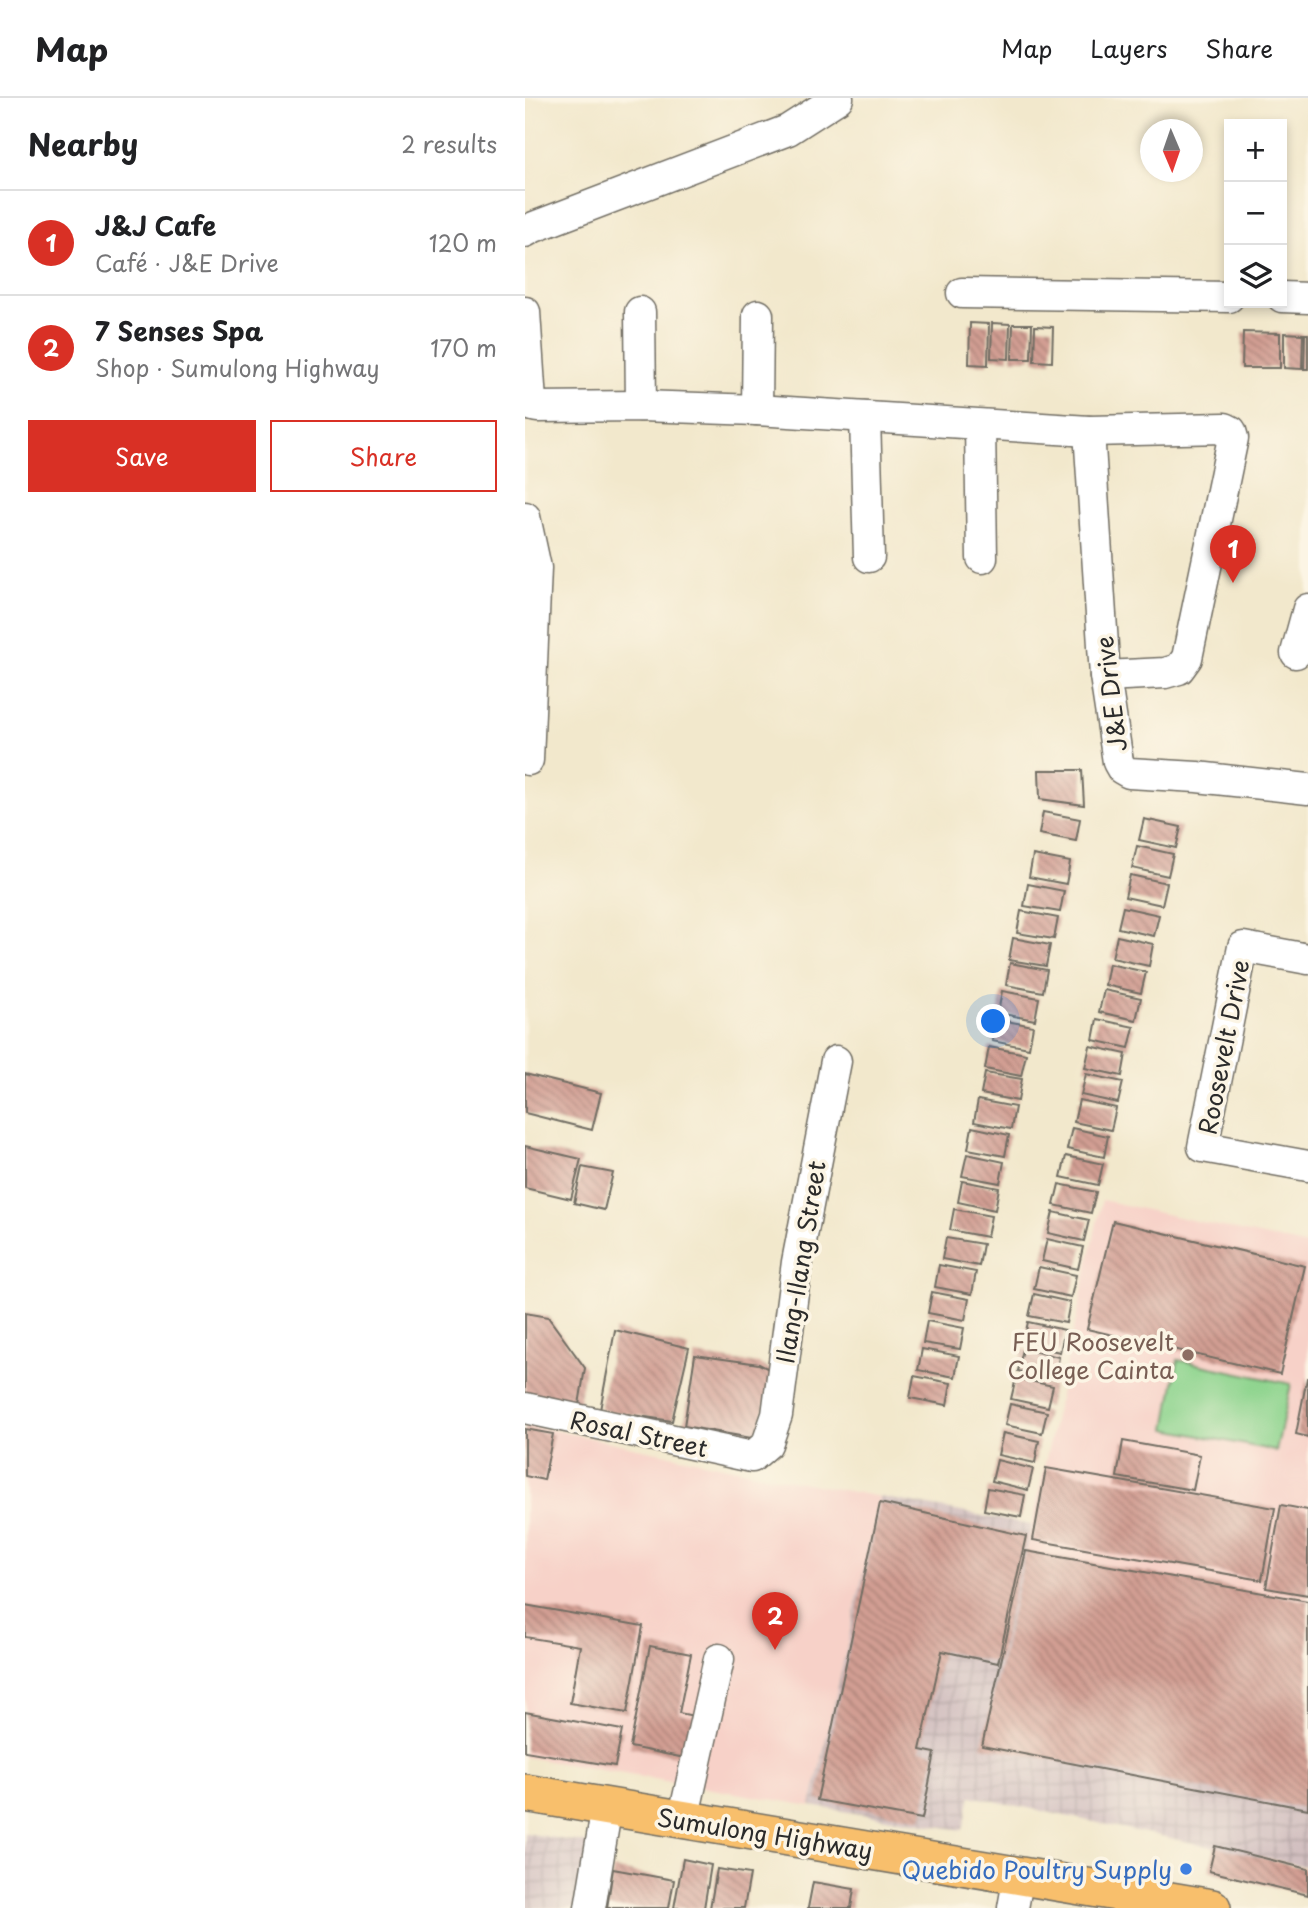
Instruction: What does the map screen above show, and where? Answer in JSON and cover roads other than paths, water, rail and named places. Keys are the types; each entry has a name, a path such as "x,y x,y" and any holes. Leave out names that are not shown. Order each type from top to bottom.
{"main road":[{"name":"Sumulong Highway","path":"525,1793 683,1820 1016,1891 1212,1908"}],"street":[{"path":"525,232 788,130 838,98"},
{"path":"962,293 1224,297"},
{"path":"1287,298 1308,298"},
{"path":"525,312 533,406 757,410 1089,431 1225,428 1231,431 1233,438 1187,658 1179,669 1165,673 1105,676"},
{"path":"640,312 641,406"},
{"path":"757,410 758,315"},
{"path":"865,417 869,557"},
{"path":"979,425 982,558"},
{"name":"J&E Drive","path":"1089,431 1105,676 1118,762 1122,769 1129,773 1308,789"},
{"path":"525,517 535,568 529,626 528,760"},
{"path":"1296,653 1307,616"},
{"name":"Roosevelt Drive","path":"1308,959 1243,947 1203,1147 1308,1166"},
{"name":"Ilang-Ilang Street","path":"752,1457 767,1444 777,1415 797,1262 836,1061"},
{"name":"Rosal Street","path":"525,1408 752,1457"},
{"path":"683,1820 719,1659"},
{"path":"590,1908 607,1806"}],"place":[{"name":"J&J Cafe","path":"1233,583"},
{"name":"FEU Roosevelt College Cainta","path":"1188,1355"},
{"name":"7 Senses Spa","path":"775,1650"},
{"name":"Quebido Poultry Supply","path":"1186,1869"}]}
